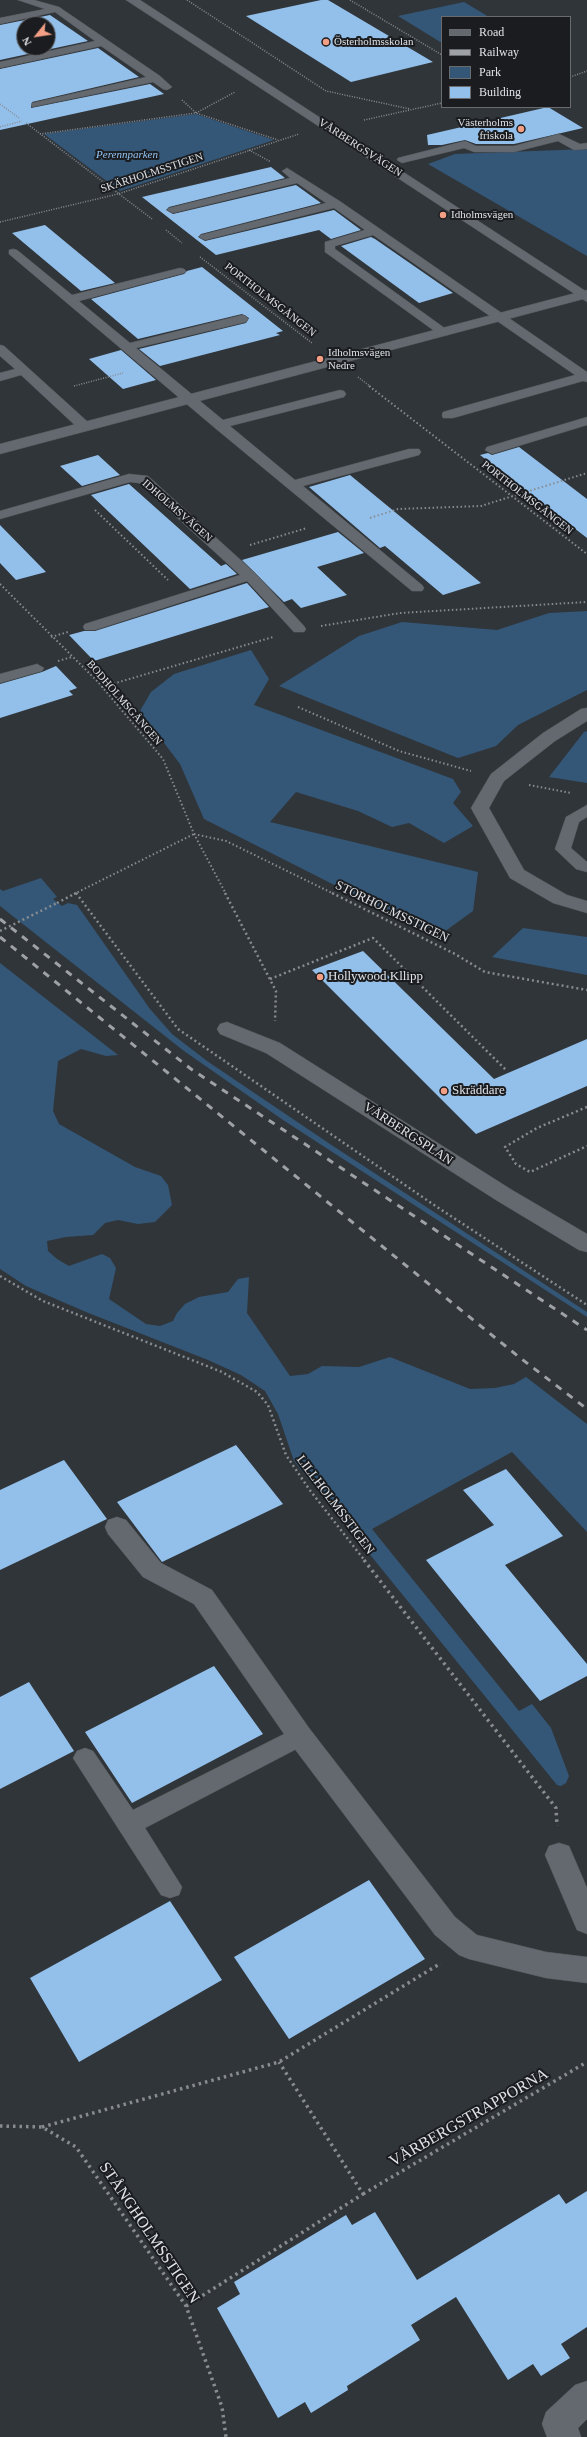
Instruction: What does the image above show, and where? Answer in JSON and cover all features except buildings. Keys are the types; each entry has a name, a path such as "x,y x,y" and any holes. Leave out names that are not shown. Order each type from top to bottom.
{"street":[{"name":"VÅRBERGSVÄGEN","path":"132,0 586,295"},
{"name":"VÅRBERGSVÄGEN","path":"389,152 415,169"},
{"path":"0,449 586,295"},
{"path":"587,713 549,737 497,778 480,808 517,874 560,899 587,907"},
{"name":"VÅRBERGSPLAN","path":"227,1028 274,1048 504,1195 587,1244"},
{"path":"117,1527 152,1570 203,1597 300,1736 445,1926 469,1946 546,1964 587,1970"},
{"path":"558,1855 587,1921"},
{"path":"565,2437 558,2424 587,2397"}],"lane":[{"path":"23,0 56,9 167,86"},
{"path":"0,21 56,9"},
{"path":"0,65 104,42"},
{"path":"36,105 156,78"},
{"path":"402,160 465,144 474,149 514,149 559,137 578,148 587,146"},
{"path":"287,170 586,377"},
{"path":"173,210 300,179"},
{"path":"205,237 336,204"},
{"path":"375,231 329,244 329,250 444,332"},
{"path":"13,252 71,299 148,366 417,588"},
{"path":"71,299 180,271"},
{"path":"127,347 242,319"},
{"path":"0,349 84,426"},
{"path":"0,377 23,370"},
{"path":"448,415 586,377"},
{"path":"220,425 340,394"},
{"path":"492,450 587,421"},
{"path":"293,486 414,452"},
{"name":"IDHOLMSVÄGEN","path":"0,515 129,478 143,478 250,576 299,629"},
{"path":"90,626 250,576"},
{"path":"0,679 37,668"},
{"path":"587,810 572,820 563,849 582,866 587,867"},
{"path":"129,1824 300,1736"},
{"path":"85,1758 170,1887"}],"path":[{"path":"187,0 326,91 410,109"},
{"path":"350,0 441,54"},
{"path":"571,77 587,71"},
{"path":"40,134 196,113 256,80"},
{"path":"167,86 196,113 278,140"},
{"path":"364,120 441,103"},
{"path":"0,104 154,221"},
{"path":"0,127 23,121"},
{"name":"SKÄRHOLMSSTIGEN","path":"0,222 118,194 278,140 301,134"},
{"path":"248,150 287,170"},
{"path":"165,230 187,247"},
{"name":"PORTHOLMSGÅNGEN","path":"198,255 587,554"},
{"path":"48,392 148,366"},
{"path":"224,552 315,526 342,526 398,509 481,506 587,473"},
{"path":"77,493 168,580"},
{"name":"BODHOLMSGÅNGEN","path":"0,584 102,687 163,759 194,834 276,991 274,1048"},
{"path":"102,687 299,629 400,613 587,602"},
{"path":"298,707 399,751 497,778 572,794"},
{"path":"0,931 194,834"},
{"name":"STORHOLMSSTIGEN","path":"194,834 226,841 455,954 485,972 587,990"},
{"path":"76,893 178,1029 437,1207 587,1305"},
{"path":"270,979 373,938 507,1070"},
{"path":"587,1107 537,1128 505,1147 516,1164 530,1172 587,1146"},
{"name":"LILLHOLMSSTIGEN","path":"0,1276 43,1301 222,1372 257,1392 268,1405 286,1455 309,1489 556,1808 558,1855"},
{"path":"42,2127 279,2062 469,1946"},
{"path":"279,2062 363,2194"},
{"name":"VÅRBERGSTRAPPORNA","path":"186,2306 363,2194 587,2062"},
{"name":"STÅNGHOLMSSTIGEN","path":"0,2126 42,2127 76,2147 186,2306 222,2407 226,2437"}],"green space":[{"path":"464,2 487,16 441,16 441,42 398,16"},
{"name":"Perennparken","path":"196,114 274,140 120,191 44,134"},
{"path":"587,149 587,256 428,164 455,154"},
{"path":"587,611 587,690 518,725 496,746 458,758 279,686 359,636 402,622 497,630 549,613"},
{"path":"251,650 269,679 254,705 453,779 461,792 453,803 473,826 444,843 409,823 392,827 358,811 296,792 270,822 478,872 473,911 437,937 204,819 180,764 140,711 151,692 174,674"},
{"path":"587,731 587,783 549,777 584,732"},
{"path":"41,878 57,897 53,899 62,906 68,903 77,905 150,1009 172,1034 207,1061 330,1144 587,1312 587,1317 283,1120 184,1051 0,906 0,889 3,891"},
{"path":"523,928 587,937 587,975 492,957"},
{"path":"0,963 118,1055 106,1056 81,1049 58,1061 53,1111 59,1124 135,1167 161,1176 168,1185 172,1205 155,1222 138,1224 118,1220 105,1223 93,1235 66,1237 47,1241 48,1251 57,1259 69,1266 102,1254 110,1258 116,1268 109,1299 146,1324 160,1326 173,1321 177,1313 185,1304 199,1297 228,1292 238,1279 249,1277 247,1313 290,1376 308,1374 322,1366 359,1367 390,1357 470,1389 495,1388 514,1384 526,1377 587,1424 587,1532 512,1452 372,1529 519,1711 532,1704 551,1728 569,1776 566,1783 561,1786 557,1785 294,1461 278,1414 265,1391 241,1375 208,1360 86,1312 26,1286 0,1269"}],"railway":[{"path":"0,919 191,1069 587,1330"},
{"path":"0,937 519,1357 587,1409"}],"place":[{"name":"Österholmsskolan","path":"326,42"},
{"name":"Västerholms friskola","path":"521,129"},
{"name":"Idholmsvägen","path":"443,215"},
{"name":"Idholmsvägen Nedre","path":"320,359"},
{"name":"Hollywood Kllipp","path":"320,977"},
{"name":"Skräddare","path":"444,1091"}]}
